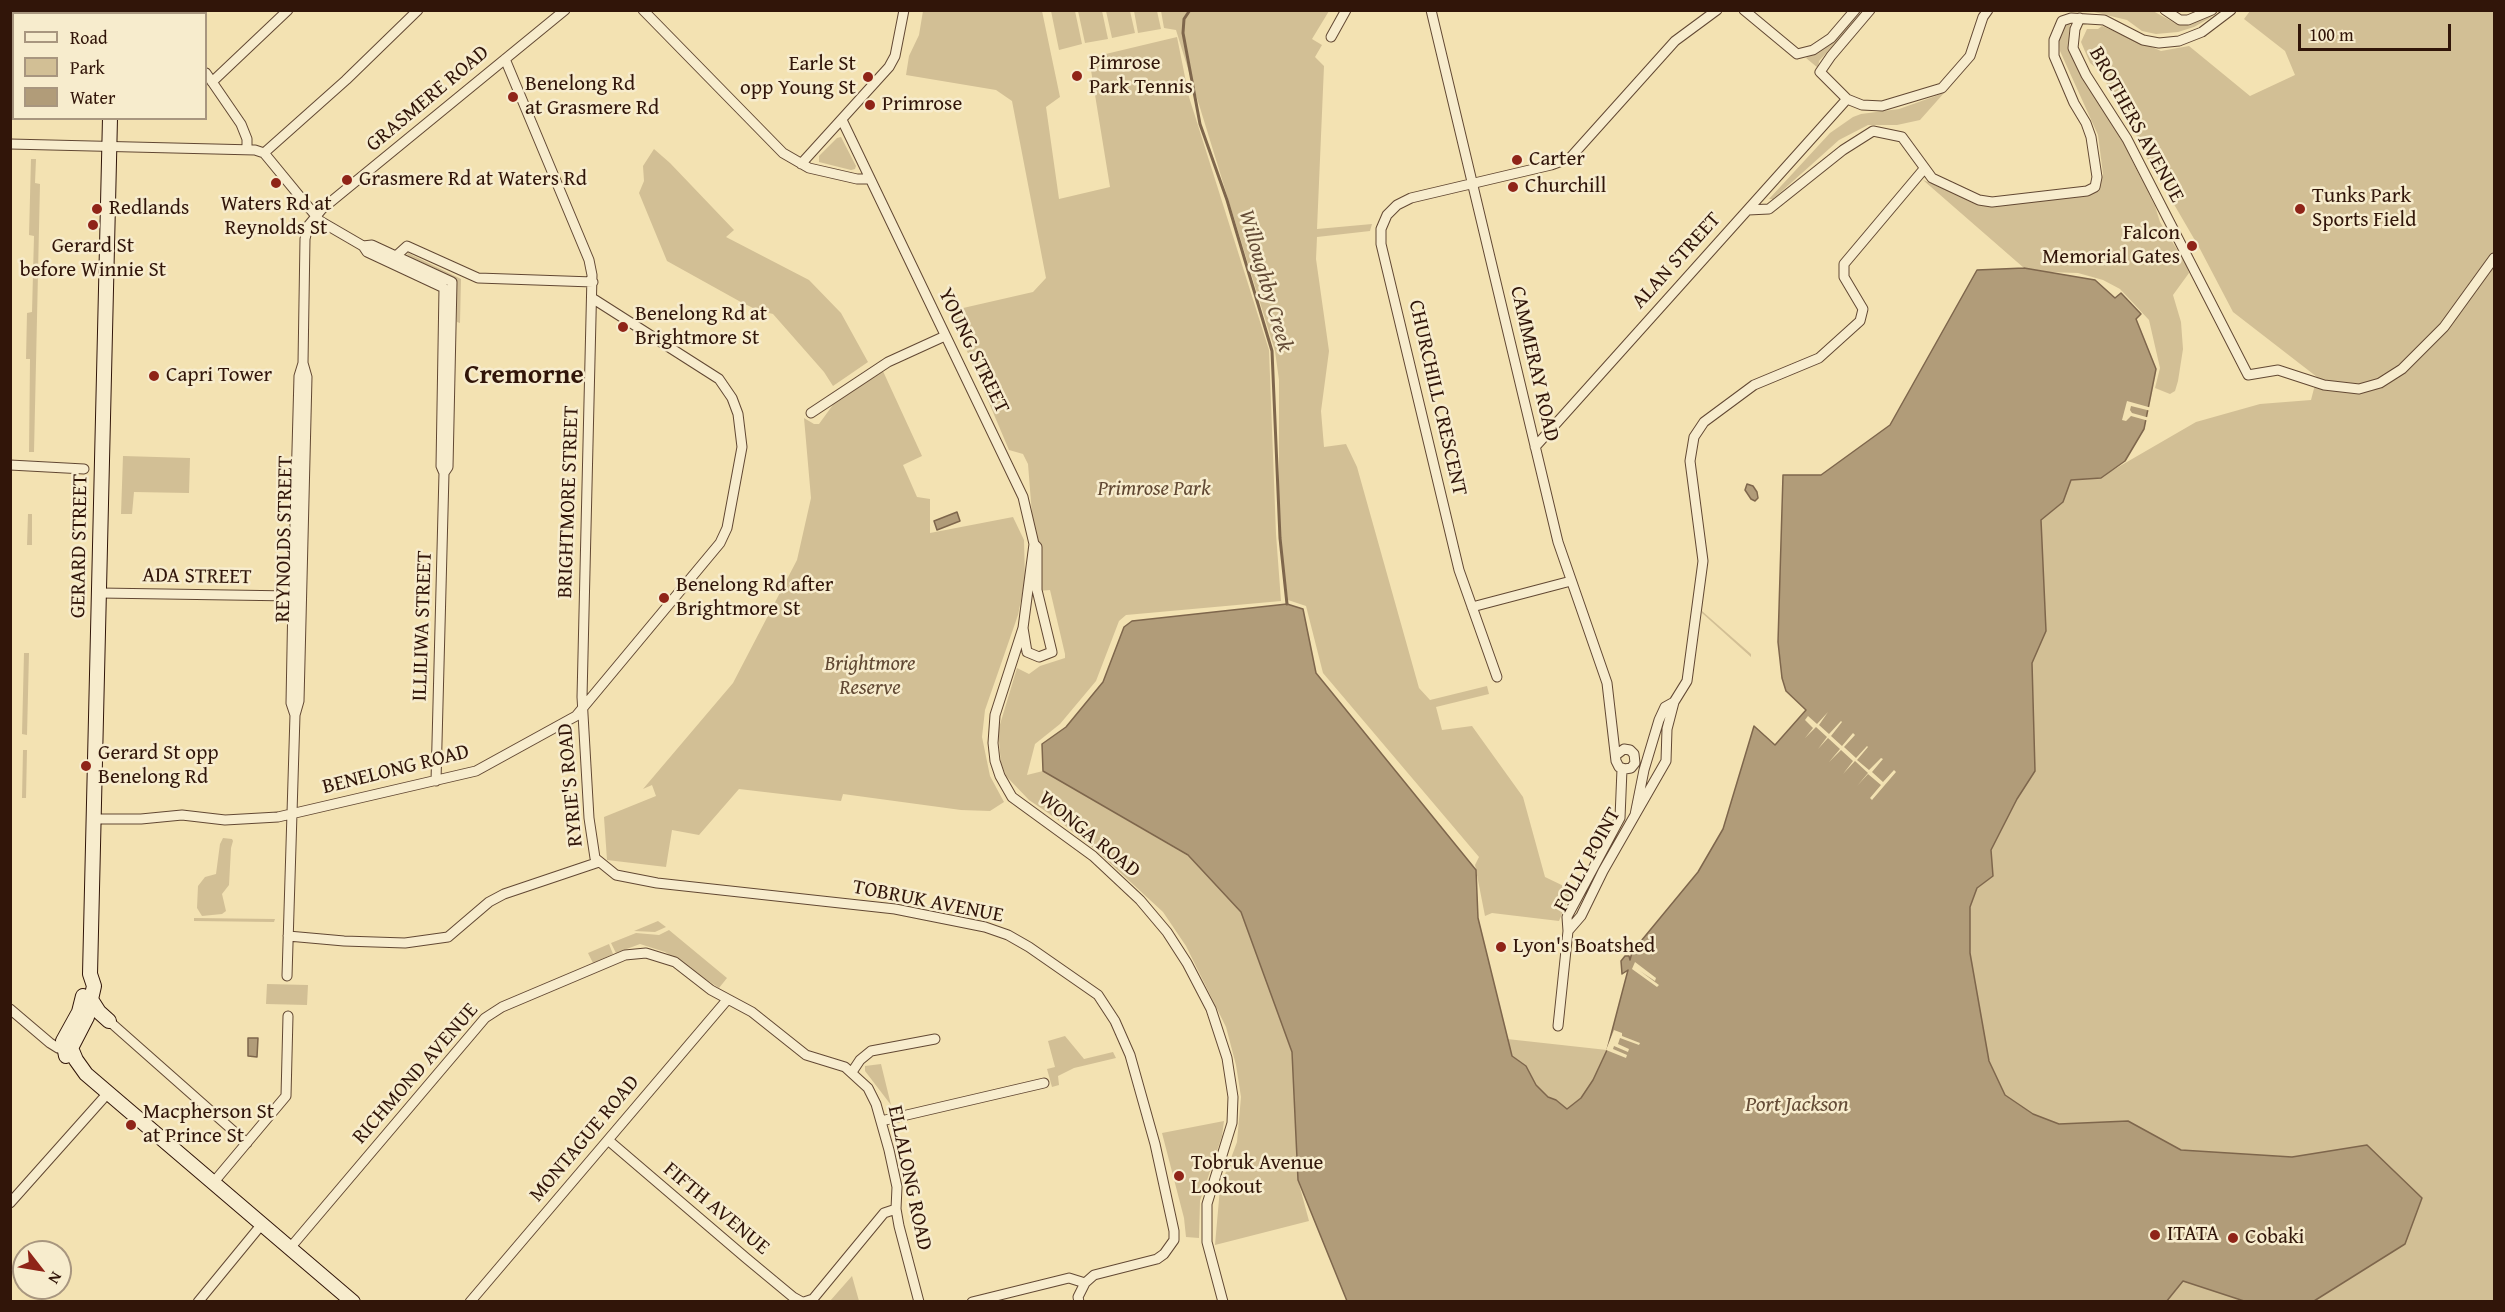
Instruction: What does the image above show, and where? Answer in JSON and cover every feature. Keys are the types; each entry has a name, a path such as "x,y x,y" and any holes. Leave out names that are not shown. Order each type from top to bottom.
{"main road":[{"name":"GERARD STREET","path":"86,1074 71,1048 87,1017 94,986 90,974 110,120"},
{"name":"GERARD STREET","path":"63,1048 65,1037 82,1005 90,974"},
{"path":"92,1001 109,1021"},
{"path":"63,1048 69,1064 76,1071 86,1074 353,1302"}],"street":[{"path":"212,82 288,10"},
{"path":"10,144 247,148 264,153 346,80 418,10"},
{"name":"GRASMERE ROAD","path":"314,217 565,10"},
{"path":"643,10 783,153 801,164 842,176 870,178"},
{"path":"801,164 889,67 895,56 904,10"},
{"path":"1331,37 1346,10"},
{"name":"CAMMERAY ROAD","path":"1431,10 1558,542 1607,683 1613,722 1630,761"},
{"name":"CHURCHILL CRESCENT","path":"1497,677 1459,570 1384,256 1381,229 1387,216 1397,205 1411,198 1551,165 1570,158 1675,41 1717,10"},
{"path":"1744,10 1797,54 1813,50 1831,39 1855,10"},
{"path":"1870,10 1820,72 1846,99 1862,105 1882,106 1942,87 1970,56 1983,17 1988,10"},
{"path":"2165,10 2180,20 2188,20 2212,10"},
{"path":"1748,210 1769,209 1809,180 1843,150 1873,131 1902,137 1932,178 1979,200 1992,202 2087,191 2095,187 2097,177 2091,137 2054,56 2054,40 2062,21 2080,18 2104,20 2143,40 2159,43 2179,41 2202,32 2231,10"},
{"name":"BROTHERS AVENUE","path":"2080,18 2075,29 2073,48 2081,66 2127,139 2248,375 2278,370 2324,386 2359,390 2380,383 2402,369 2444,327 2494,258"},
{"path":"505,59 589,260 593,282 592,298"},
{"path":"207,74 241,124 247,139 247,148"},
{"name":"ALAN STREET","path":"1535,447 1846,99"},
{"name":"YOUNG STREET","path":"842,120 1023,497 1034,544 1037,547 1037,590 1052,652 1039,657 1027,652 1023,628 1034,544"},
{"name":"ILLILIWA STREET","path":"264,153 314,217 328,228 363,246 367,252 444,288 441,466 444,473 436,781"},
{"path":"1635,815 1666,761 1667,729 1674,702 1687,681 1703,561 1690,461 1694,437 1704,422 1754,386 1819,358 1860,321 1863,309 1844,277 1844,264 1924,169"},
{"name":"REYNOLDS STREET","path":"295,715 291,703 299,376 303,363 305,239 308,226 314,217"},
{"name":"ILLILIWA STREET","path":"363,246 372,245 452,282 448,466 444,473"},
{"path":"396,256 406,246 478,278 593,282"},
{"name":"BRIGHTMORE STREET","path":"583,708 592,298"},
{"name":"BENELONG ROAD","path":"93,819 141,819 182,815 242,820 293,814 476,771 576,716 720,543 728,528 742,447 738,414 732,398 718,379 592,298"},
{"path":"811,412 888,362 945,336"},
{"name":"REYNOLDS STREET","path":"287,976 295,715 299,701 307,377 303,363"},
{"path":"10,465 84,470"},
{"path":"1472,607 1571,581"},
{"name":"ADA STREET","path":"100,593 293,596"},
{"name":"WONGA ROAD","path":"1023,628 995,715 993,743 1000,776 1012,797 1093,856 1140,900 1167,932 1211,1008 1227,1058 1233,1097 1232,1123 1207,1203 1207,1242 1223,1302"},
{"path":"1630,761 1648,756 1665,707 1674,702"},
{"name":"RYRIE'S ROAD","path":"583,708 589,818 597,860"},
{"path":"1630,761 1653,741"},
{"name":"FOLLY POINT","path":"1568,931 1581,916 1603,870 1635,815 1642,781 1630,761"},
{"name":"FOLLY POINT","path":"1558,1026 1568,931 1567,916 1620,818 1630,761"},
{"path":"288,936 344,942 405,943 448,937 489,902 597,860"},
{"name":"TOBRUK AVENUE","path":"597,860 616,875 657,883 895,909 986,927 1008,935 1029,947 1098,995 1115,1021 1130,1055 1155,1144 1174,1240 1157,1259 1094,1275 1084,1283"},
{"name":"RICHMOND AVENUE","path":"290,1248 477,1028 497,1010 615,959 637,952 656,954 675,962 727,1000"},
{"name":"ELLALONG ROAD","path":"727,1000 752,1012 806,1055 845,1067 868,1088 876,1104 895,1174 896,1209 919,1302"},
{"name":"MONTAGUE ROAD","path":"470,1302 727,1000"},
{"path":"10,1009 50,1043 63,1048"},
{"path":"213,1183 286,1096 288,1016"},
{"path":"109,1021 247,1143"},
{"path":"852,1072 860,1060 871,1051 935,1039"},
{"path":"881,1121 1044,1083"},
{"path":"10,1203 108,1093"},
{"name":"FIFTH AVENUE","path":"608,1140 793,1297 803,1302 813,1299 884,1213 896,1209"},
{"path":"198,1302 262,1224"},
{"path":"972,1302 1069,1278 1084,1283 1078,1297 1079,1302"}],"green space":[{"name":"Primrose Park","path":"923,11 1042,11 1060,97 1046,107 1059,199 1110,187 1089,58 1177,37 1189,97 1269,350 1281,601 1126,615 1119,621 1096,681 1060,724 1035,744 1027,775 1043,771 1190,857 1241,912 1292,1052 1298,1180 1309,1221 1215,1245 1220,1188 1237,1142 1241,1097 1236,1065 1226,1027 1186,946 1163,912 1098,852 1029,800 1006,776 1001,763 998,731 1017,668 1029,674 1040,666 1065,658 1065,654 1050,590 1038,591 1028,464 1023,454 1009,450 950,311 1033,292 1046,278 1012,101 996,90 906,75 909,56 919,35"},
{"path":"1051,11 1075,11 1082,44 1059,50"},
{"path":"1078,11 1102,11 1108,39 1085,43"},
{"path":"1106,11 1130,11 1135,33 1112,38"},
{"path":"1134,11 1157,11 1161,29 1138,33"},
{"path":"1161,11 1329,11 1312,39 1322,45 1315,57 1324,66 1317,229 1372,224 1370,231 1317,237 1316,259 1329,351 1321,411 1324,447 1346,444 1357,467 1419,688 1430,700 1487,686 1489,694 1436,707 1442,730 1472,726 1523,797 1545,877 1572,890 1559,921 1492,913 1485,916 1475,865 1479,857 1323,673 1306,606 1288,600 1279,536 1279,380 1275,351 1176,30 1164,28"},
{"path":"1860,11 1864,11 1819,61 1818,68 1806,58 1834,40"},
{"path":"2090,11 2153,11 2175,23 2218,11 2194,27 2178,32 2156,34 2142,31 2127,20"},
{"path":"2250,11 2494,11 2494,1301 2314,1301 2405,1244 2367,1146 2292,1157 2181,1150 2128,1121 2059,1124 2033,1114 2005,1095 1989,1061 1970,953 1970,907 1977,888 1993,876 1991,850 2017,799 2035,771 2032,663 2046,631 2041,520 2063,502 2070,480 2101,477 2196,422 2260,404 2311,400 2317,377 2233,312 2200,249 2143,151 2118,100 2090,63 2081,42 2087,29 2098,29 2102,26 2161,51 2189,46 2250,96 2295,75 2285,51 2244,19"},
{"path":"2070,23 2069,52 2121,139 2155,206 2160,222 2186,264 2189,273 2173,295 2181,322 2183,349 2178,381 2175,391 2170,394 2155,388 2160,368 2149,320 2120,289 2103,280 2078,273 2046,272 2024,268 1923,180 1983,205 2006,205 2083,195 2098,189 2103,174 2098,135 2060,51 2059,39 2064,25"},
{"path":"1944,93 1920,120 1897,125 1868,125 1839,140 1773,199 1769,199 1830,133 1853,117 1899,109"},
{"path":"841,137 856,166 855,169 819,162 819,156 837,138"},
{"path":"654,149 734,230 726,237 809,280 841,313 868,362 833,386 824,372 773,314 757,310 739,301 667,261 639,193 644,181 643,166"},
{"path":"31,159 36,159 35,183 40,184 34,452 29,452 30,359 26,359 27,313 32,312 34,236 29,235"},
{"path":"408,253 461,279 460,323 457,322 457,279 407,255"},
{"name":"Brightmore Reserve","path":"882,369 922,456 903,465 917,497 930,499 930,533 1013,517 1024,540 1025,580 1018,615 985,710 982,737 990,776 1004,802 990,811 961,810 843,794 841,801 739,789 699,835 672,830 666,867 607,860 604,817 656,796 652,785 643,789 733,683 797,560 811,498 804,418 814,424 819,424 835,402"},
{"path":"123,456 190,458 189,493 134,492 132,514 121,514"},
{"path":"28,514 32,514 32,545 27,545"},
{"path":"1702,611 1751,654 1751,657 1702,613"},
{"path":"24,653 29,653 27,735 22,734"},
{"path":"23,750 27,750 26,798 22,798"},
{"path":"223,838 233,841 229,885 222,894 226,911 222,914 202,916 197,908 198,886 205,877 216,874"},
{"path":"194,918 275,919 274,922 194,921"},
{"path":"658,921 666,927 655,932 634,931"},
{"path":"669,930 727,978 719,988 665,952 640,944 616,953 611,943 636,933 659,935"},
{"path":"609,944 613,954 593,963 588,953"},
{"path":"267,984 308,985 307,1005 266,1004"},
{"path":"1065,1036 1084,1059 1113,1052 1116,1058 1074,1068 1058,1076 1059,1085 1052,1087 1047,1069 1055,1067 1048,1041"},
{"path":"1507,1039 1607,1050 1593,1080 1581,1098 1567,1109 1548,1097 1536,1085 1526,1066 1512,1056"},
{"path":"881,1064 891,1105 865,1071 865,1066"},
{"path":"1224,1121 1222,1136 1200,1201 1199,1238 1186,1237 1184,1218 1162,1133"},
{"path":"852,1276 859,1301 830,1301"},
{"path":"2183,1281 2244,1301 2166,1302"}],"water":[{"name":"Port Jackson","path":"2024,268 2095,280 2115,298 2121,293 2141,314 2136,319 2156,369 2144,429 2125,461 2101,478 2071,480 2063,502 2041,520 2046,631 2032,663 2035,771 2017,799 1991,850 1993,876 1977,888 1970,907 1970,953 1989,1061 2005,1095 2033,1114 2059,1124 2128,1121 2181,1150 2292,1157 2367,1145 2422,1198 2405,1244 2314,1301 2244,1301 2183,1281 2166,1302 1347,1301 1298,1180 1292,1052 1241,912 1188,855 1043,771 1042,744 1066,727 1103,682 1124,627 1132,621 1287,604 1303,609 1316,673 1476,870 1478,918 1512,1056 1526,1066 1536,1085 1548,1097 1567,1109 1581,1098 1593,1080 1607,1050 1628,970 1622,974 1621,961 1625,956 1629,956 1630,960 1632,952 1698,872 1723,829 1754,726 1775,745 1806,710 1786,691 1782,678 1778,642 1783,475 1821,475 1890,425 1977,270"},
{"path":"1747,484 1753,486 1757,492 1758,498 1755,501 1745,490"},
{"path":"957,512 960,521 937,530 934,521"},
{"path":"248,1038 258,1038 257,1057 248,1056"}],"pier":[{"path":"2127,401 2152,408 2151,411 2131,406 2130,410 2132,413 2150,418 2149,421 2131,416 2126,421 2122,420"},
{"path":"1828,712 1819,725 1829,734 1841,721 1831,736 1842,746 1853,733 1855,735 1844,747 1856,758 1868,747 1857,760 1869,770 1881,758 1883,759 1872,772 1883,782 1894,770 1896,772 1872,800 1870,798 1881,785 1868,774 1857,786 1868,773 1855,761 1843,774 1853,761 1841,750 1829,762 1840,749 1828,738 1818,749 1827,737 1816,727 1805,738 1813,728 1805,720 1808,716 1817,724"},
{"path":"1635,962 1656,978 1655,981 1640,971 1659,985 1657,987 1632,969"},
{"path":"1614,1030 1640,1043 1639,1045 1620,1038 1618,1044 1629,1049 1628,1052 1614,1046 1613,1049 1627,1055 1626,1058 1606,1050"}],"waterway":[{"name":"Willoughby Creek","path":"1190,10 1184,19 1183,33 1200,124 1227,200 1272,351 1280,538 1287,604"}],"place":[{"name":"Pimrose Park Tennis","path":"1077,76"},
{"name":"Earle St opp Young St","path":"868,77"},
{"name":"Benelong Rd at Grasmere Rd","path":"513,97"},
{"name":"Primrose","path":"870,105"},
{"name":"Carter","path":"1517,160"},
{"name":"Grasmere Rd at Waters Rd","path":"347,180"},
{"name":"Waters Rd at Reynolds St","path":"276,183"},
{"name":"Churchill","path":"1513,187"},
{"name":"Redlands","path":"97,209"},
{"name":"Tunks Park Sports Field","path":"2300,209"},
{"name":"Gerard St before Winnie St","path":"93,225"},
{"name":"Falcon Memorial Gates","path":"2192,246"},
{"name":"Benelong Rd at Brightmore St","path":"623,327"},
{"name":"Capri Tower","path":"154,376"},
{"name":"Benelong Rd after Brightmore St","path":"664,598"},
{"name":"Gerard St opp Benelong Rd","path":"86,766"},
{"name":"Lyon's Boatshed","path":"1501,947"},
{"name":"Macpherson St at Prince St","path":"131,1125"},
{"name":"Tobruk Avenue Lookout","path":"1179,1176"},
{"name":"ITATA","path":"2155,1235"},
{"name":"Cobaki","path":"2233,1238"}],"district":[{"name":"Cremorne","path":"524,376"}]}
